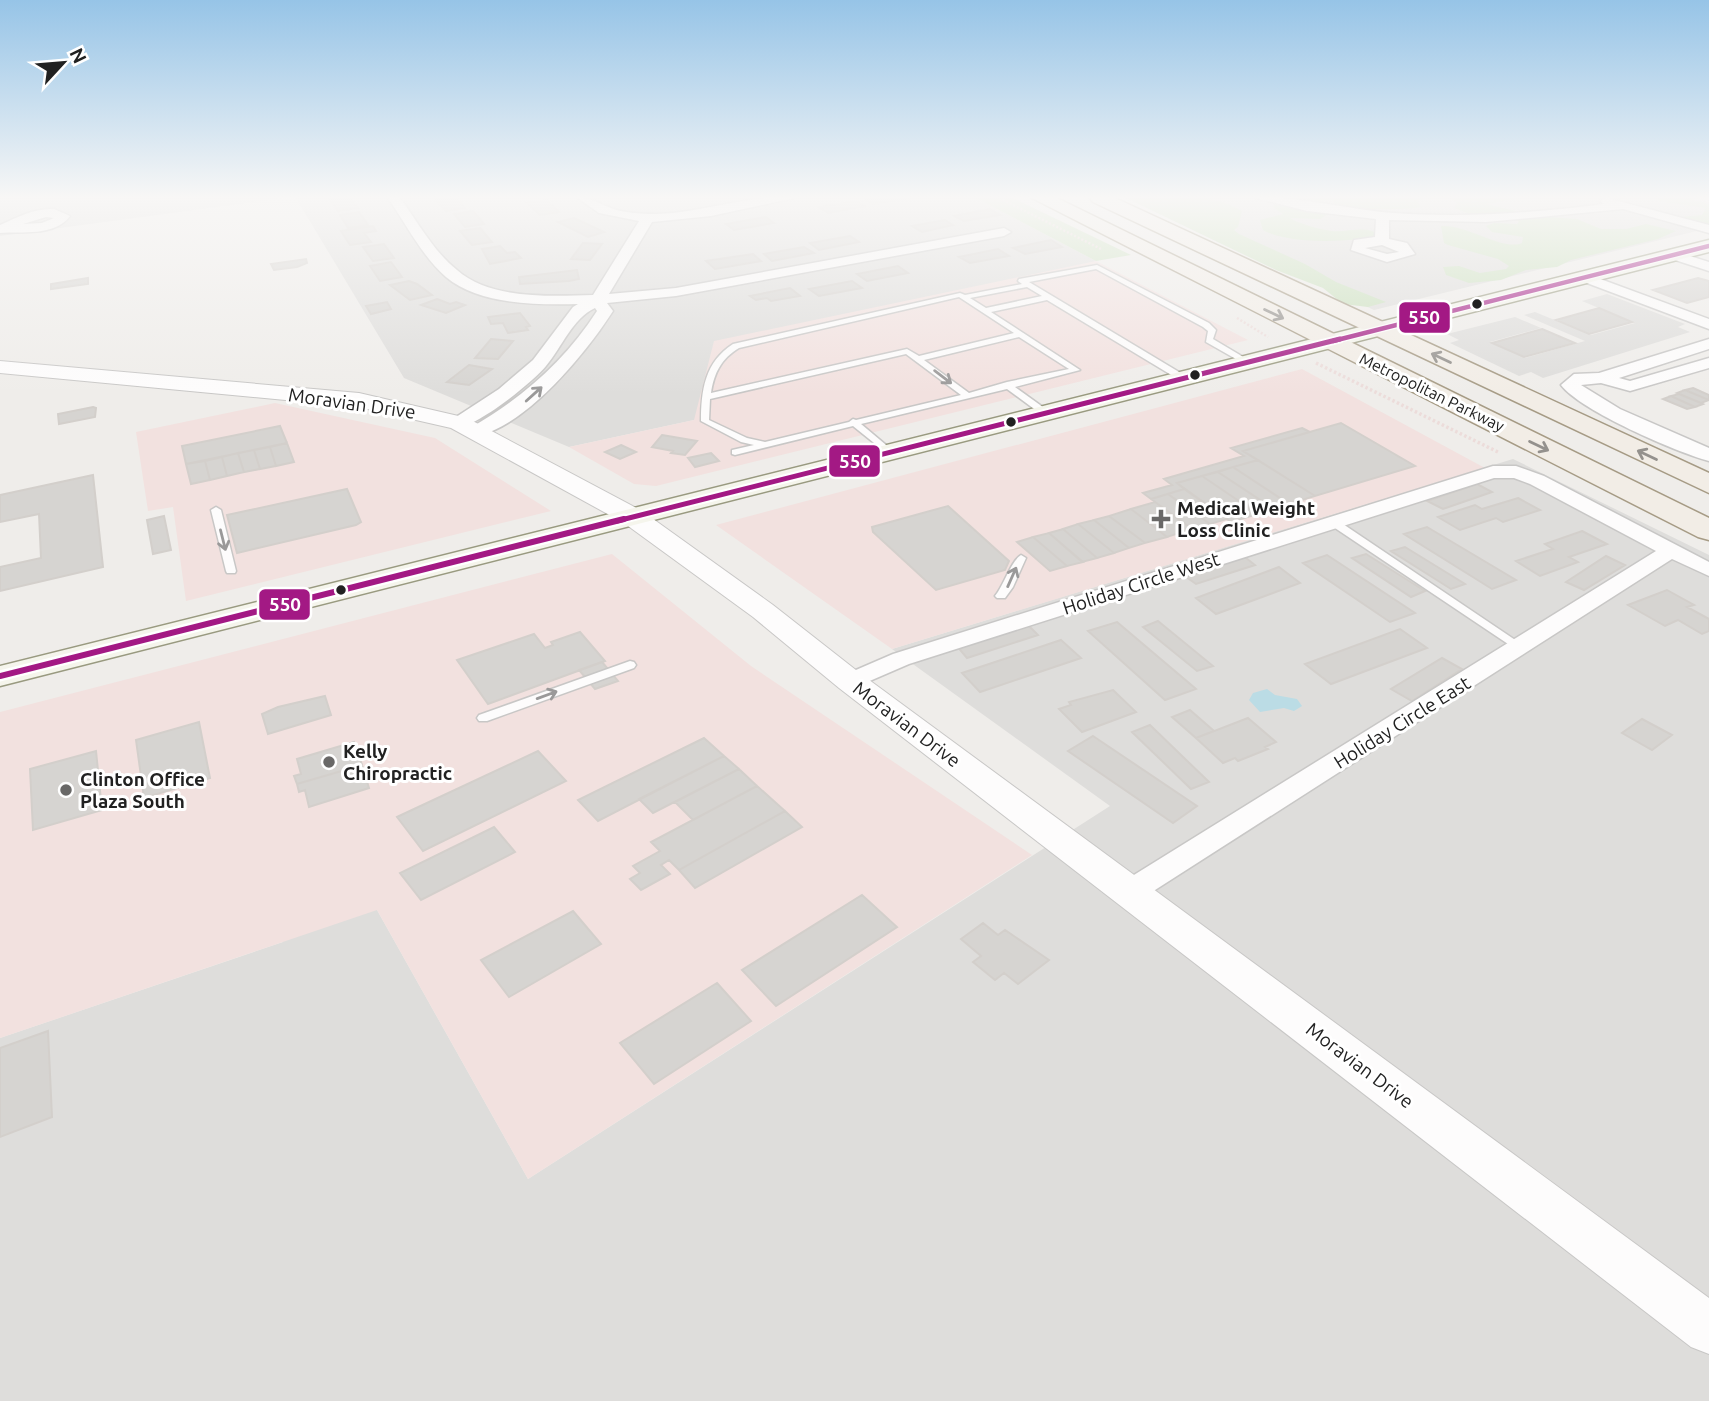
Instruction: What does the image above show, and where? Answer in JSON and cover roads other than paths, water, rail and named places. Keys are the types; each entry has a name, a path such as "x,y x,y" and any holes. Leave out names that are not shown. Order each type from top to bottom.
{"main road":[{"name":"Metropolitan Parkway","path":"1172,263 1705,527"},
{"path":"1223,263 1253,278 1291,287"},
{"name":"Metropolitan Parkway","path":"1240,263 1709,484"},
{"path":"0,676 1637,263"}],"street":[{"path":"446,263 458,279 501,293 597,301 676,292 832,263"},
{"path":"468,427 524,378 554,345 578,310 597,301 619,263"},
{"path":"1584,277 1709,324"},
{"path":"468,427 518,408 572,358 605,311 597,301"},
{"path":"1600,378 1709,344"},
{"path":"1709,363 1630,386 1600,378 1580,378 1570,385 1576,393 1593,402 1709,455"},
{"name":"Moravian Drive","path":"0,367 359,400 468,427 633,517 762,611 850,681 1709,1329"},
{"name":"Holiday Circle West","path":"850,681 901,659 1493,472 1516,472 1537,480 1672,550"},
{"path":"1672,550 1709,570"},
{"name":"Holiday Circle East","path":"1130,891 1521,648 1672,550"}],"lane":[{"path":"1181,377 1022,281 1097,267 1206,325 1212,330 1209,341 1246,360"},
{"path":"964,297 1028,285"},
{"path":"735,452 765,445 853,422 1076,370 960,295 875,312 849,321 736,346 722,353 709,379 705,421 744,439 765,445"},
{"path":"984,311 1049,298"},
{"path":"919,359 1021,334"},
{"path":"706,397 907,351 967,395"},
{"path":"1007,385 1044,412"},
{"path":"853,422 889,452"},
{"path":"216,510 231,571"},
{"path":"1333,522 1521,648"},
{"path":"1001,596 1021,558"},
{"path":"483,718 630,665"}],"water":[{"path":"1267,689 1275,695 1297,699 1302,706 1294,711 1284,708 1260,712 1249,700 1253,693"}],"place":[{"name":"Medical Weight Loss Clinic","path":"1161,519"},
{"name":"Kelly Chiropractic","path":"329,762"},
{"name":"Clinton Office Plaza South","path":"66,790"}]}
